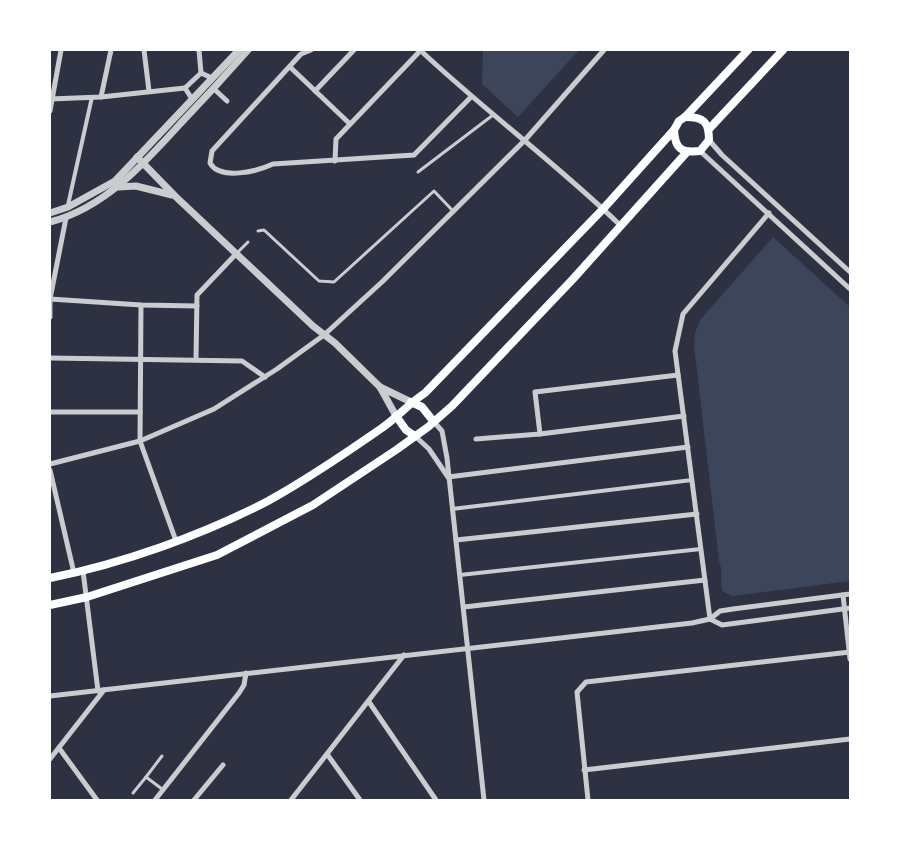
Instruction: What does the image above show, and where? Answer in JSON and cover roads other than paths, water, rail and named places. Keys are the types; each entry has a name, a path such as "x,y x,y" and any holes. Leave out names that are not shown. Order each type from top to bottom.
{"main road":[{"path":"50,578 79,572 176,541 267,501 382,428 411,402 425,393 603,209 674,130 679,121 748,50"},
{"path":"709,129 783,50"},
{"path":"674,130 675,141 680,148 687,152 700,151 709,140 709,129 706,123 697,117 685,117"},
{"path":"50,605 87,597 217,555 313,504 415,436 434,422 468,389 687,152"},
{"path":"411,402 422,407 434,422"},
{"path":"396,416 406,430 415,436"}],"street":[{"path":"50,111 61,50"},
{"path":"101,97 111,50"},
{"path":"144,50 148,91"},
{"path":"199,50 201,73"},
{"path":"50,213 68,207 115,181 239,50"},
{"path":"50,222 66,218 119,187 248,50"},
{"path":"311,50 301,54 210,154 211,166 219,172 262,170 273,164 414,155 471,97"},
{"path":"315,91 354,50"},
{"path":"335,161 336,139 420,50 621,226"},
{"path":"50,464 140,441 214,409 265,377 324,334 382,281 525,140 604,50"},
{"path":"290,67 350,124"},
{"path":"51,100 185,88 201,73"},
{"path":"201,73 212,78"},
{"path":"185,88 192,99"},
{"path":"213,88 227,101"},
{"path":"68,207 92,98"},
{"path":"238,111 244,117"},
{"path":"709,140 734,166 850,272"},
{"path":"700,151 850,289"},
{"path":"137,158 312,326 335,343 380,387 396,416"},
{"path":"119,187 136,186 175,196"},
{"path":"710,619 675,351 683,314 769,213"},
{"path":"50,317 50,299 66,218"},
{"path":"196,359 197,295 236,254"},
{"path":"50,299 197,306"},
{"path":"141,305 140,441 176,541"},
{"path":"50,358 242,361 265,377"},
{"path":"540,434 536,392 678,375"},
{"path":"380,387 411,402"},
{"path":"50,412 140,412"},
{"path":"476,439 540,434 684,416"},
{"path":"434,422 441,431 448,477 484,801"},
{"path":"415,436 429,449 448,477"},
{"path":"448,477 688,447"},
{"path":"50,470 87,597 101,691 50,759"},
{"path":"452,509 692,480"},
{"path":"456,540 697,514"},
{"path":"460,575 702,549"},
{"path":"464,607 705,580"},
{"path":"50,696 710,619 720,611 850,594"},
{"path":"588,801 577,692 586,682 850,656 847,609 843,596"},
{"path":"710,619 722,625 847,609"},
{"path":"291,801 404,655"},
{"path":"156,800 239,693 244,685 246,673"},
{"path":"369,702 436,801"},
{"path":"584,770 850,739"},
{"path":"58,748 98,801"},
{"path":"327,754 360,801"},
{"path":"194,801 223,765"}],"lane":[{"path":"418,172 493,115"},
{"path":"258,231 264,230 319,281 334,282 434,191 454,211"},
{"path":"236,254 248,242"},
{"path":"133,794 162,756"},
{"path":"146,777 163,791"}]}
